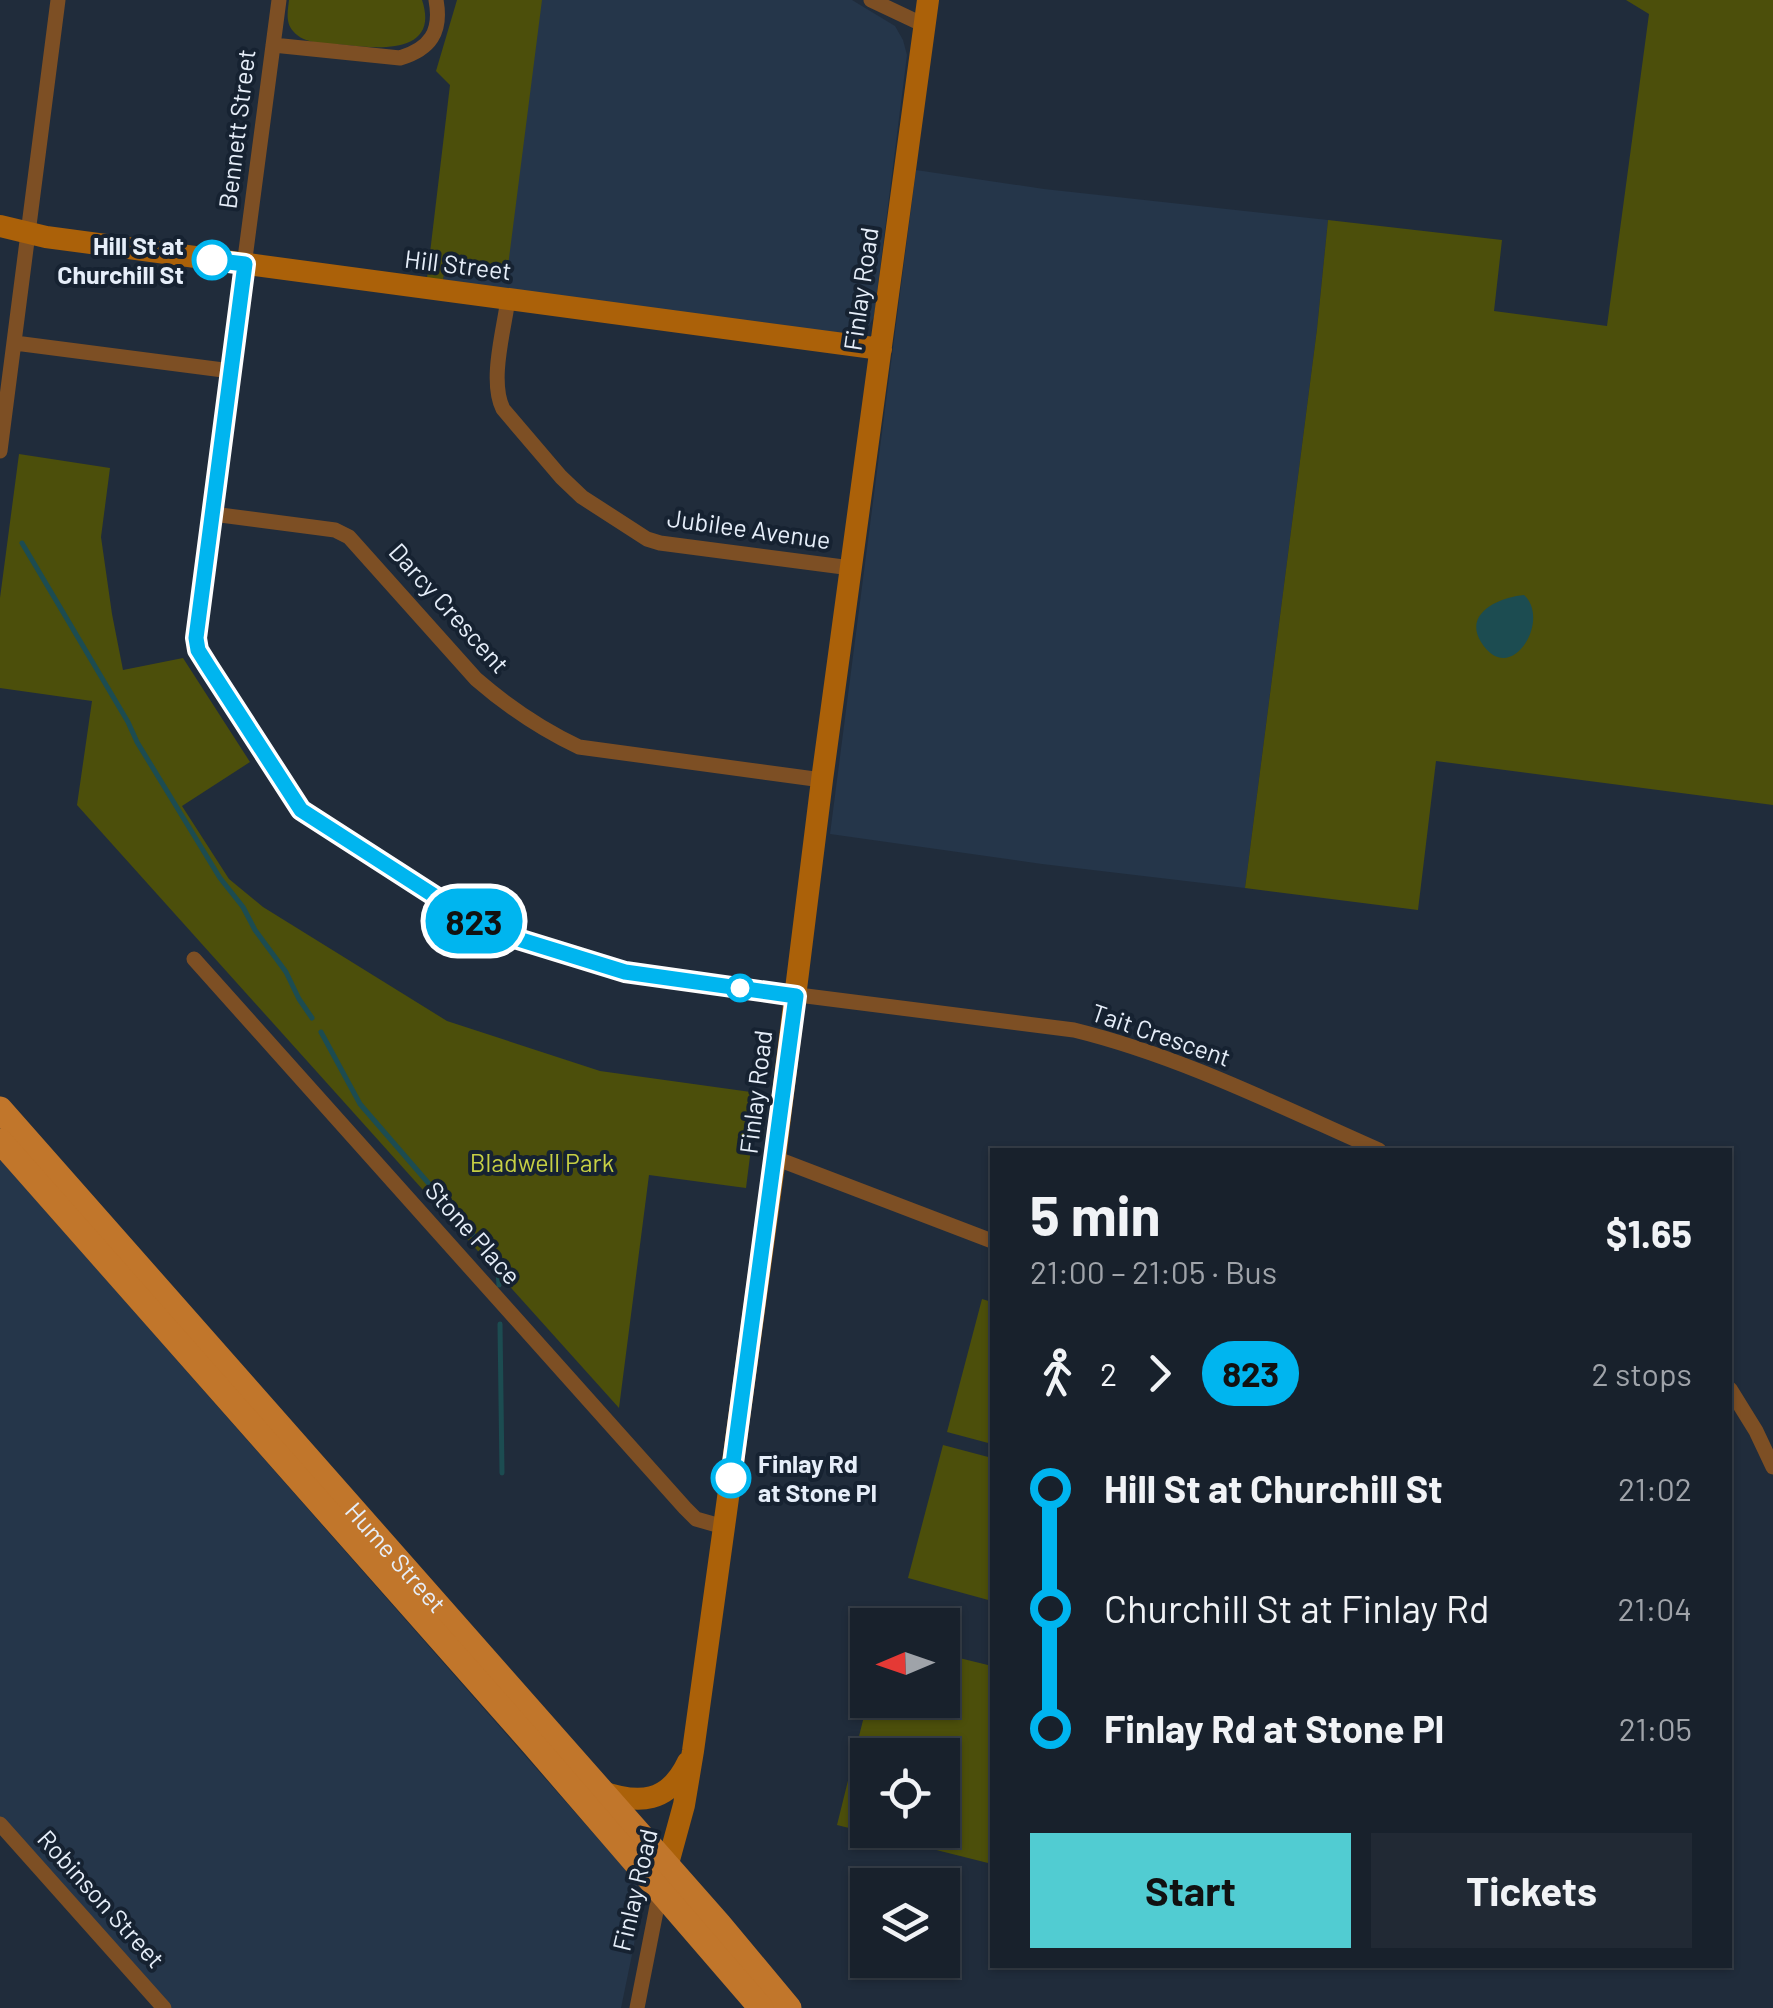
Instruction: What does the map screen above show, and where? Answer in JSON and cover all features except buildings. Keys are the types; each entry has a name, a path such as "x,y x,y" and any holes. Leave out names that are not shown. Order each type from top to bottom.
{"main road":[{"name":"Hume Street","path":"0,1109 504,1678 789,2008"},
{"name":"Hume Street","path":"0,1141 761,2008"}],"street":[{"path":"0,450 58,0"},
{"name":"Bennett Street","path":"212,514 280,0"},
{"path":"273,45 400,58 419,52 431,39 438,22 436,0"},
{"path":"871,0 924,25"},
{"name":"Finlay Road","path":"637,2008 693,1751 928,0"},
{"name":"Hill Street","path":"0,226 29,235 881,349"},
{"name":"Jubilee Avenue","path":"508,299 498,398 561,477 582,496 660,543 851,568"},
{"path":"16,342 230,371"},
{"name":"Darcy Crescent","path":"212,514 335,530 350,537 476,679 580,747 822,780"},
{"name":"Tait Crescent","path":"212,514 197,623 198,650 301,810 478,924 625,972 1074,1030 1123,1042 1374,1148"},
{"name":"Stone Place","path":"194,958 685,1508 696,1519 724,1526"},
{"path":"775,1158 990,1239"},
{"path":"1732,1393 1773,1467"},
{"path":"600,1791 620,1798 651,1798 675,1784 693,1751"},
{"name":"Robinson Street","path":"0,1824 164,2008"}],"shaded area":[{"path":"488,0 852,0 895,26 907,55 874,317 869,325 860,333 846,335 443,280 462,106"},
{"path":"916,170 1044,189 1328,220 1245,888 830,834"},
{"path":"1524,595 1533,620 1524,646 1504,658 1492,654 1477,632 1480,615 1495,603"},
{"path":"0,1159 631,1876 639,1899 621,2008 171,2008 0,1817"}],"green space":[{"path":"289,0 422,0 425,18 415,39 403,44 374,47 318,43 298,36 290,27"},
{"path":"457,0 542,0 507,274 445,266 443,280 427,278 450,85 436,71"},
{"path":"1626,0 1773,0 1773,805 1436,761 1418,910 1245,888 1328,220 1502,240 1494,311 1607,326 1649,14"},
{"name":"Bladwell Park","path":"19,454 110,468 101,537 123,670 183,658 250,762 182,806 229,879 263,907 447,1021 600,1071 758,1093 746,1188 649,1175 619,1408 77,805 92,701 0,688 0,598"},
{"path":"982,1299 990,1301 990,1443 947,1432"},
{"path":"943,1445 990,1457 990,1600 908,1578"},
{"path":"960,1658 990,1666 990,1863 928,1848 960,1848 960,1738 859,1738 864,1718 960,1718"},
{"path":"850,1773 850,1828 837,1825"}],"waterway":[{"path":"22,543 220,878 286,972 312,1018"},
{"path":"321,1032 360,1104 481,1244 498,1272 499,1285"},
{"path":"500,1324 502,1473"}],"bus line":[{"name":"823","path":"212,260 245,264 196,638 198,650 288,794 301,810 478,924 505,935 625,972 796,996 731,1478"}],"place":[{"name":"Hill St at Churchill St","path":"212,260"},
{"name":"Finlay Rd at Stone Pl","path":"731,1478"}]}
